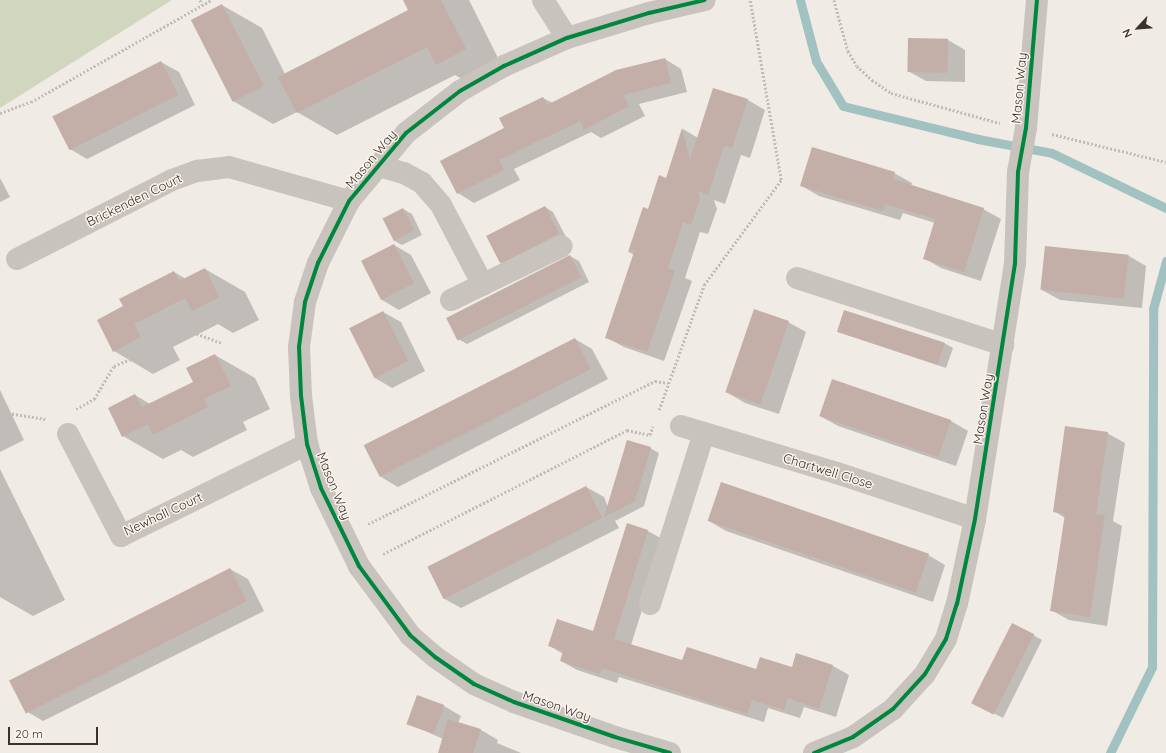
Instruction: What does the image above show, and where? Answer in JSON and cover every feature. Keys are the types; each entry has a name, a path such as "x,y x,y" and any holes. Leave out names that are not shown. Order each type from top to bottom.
{"street":[{"path":"544,0 567,38"},
{"name":"Mason Way","path":"670,753 612,745 474,684 435,657 410,634 359,566 321,488 307,444 301,396 299,347 305,302 318,263 349,201 406,133 460,91 504,66 567,38 649,13 706,0"},
{"name":"Mason Way","path":"814,753 853,737 888,713 925,674 946,639 951,625 975,519 1015,263 1018,172 1026,128 1038,0"},
{"path":"379,166 404,173 422,183 441,205 482,284"},
{"name":"Brickenden Court","path":"17,259 172,180 197,171 229,167 349,201"},
{"path":"451,300 562,246"},
{"path":"797,278 1003,345"},
{"name":"Chartwell Close","path":"681,426 837,473 975,519"},
{"name":"Newhall Court","path":"61,427 121,536 307,444"},
{"path":"650,604 704,433"}],"path":[{"path":"200,0 202,4"},
{"path":"0,113 31,102 211,0"},
{"path":"658,413 704,285 781,180 750,0"},
{"path":"834,0 848,51 857,66 872,80 891,93 952,111 1166,162"},
{"path":"74,410 94,399 114,366 193,332 222,343"},
{"path":"344,536 655,381 668,383"},
{"path":"0,416 8,413 61,427"},
{"path":"359,566 627,430 650,435 655,420"}],"green space":[{"path":"0,0 172,0 0,108"}],"building":[{"path":"403,0 441,0 466,49 436,65 427,47 297,113 278,77 408,10"},
{"path":"222,4 264,86 233,102 191,20"},
{"path":"908,38 948,39 947,73 907,72"},
{"path":"665,58 671,83 623,95 629,106 584,130 580,121 499,160 504,170 457,194 440,161 504,128 499,118 543,97 547,105 616,70"},
{"path":"161,61 178,95 70,150 52,116"},
{"path":"713,88 748,99 732,148 724,146 708,195 698,191 700,199 691,225 683,222 668,268 675,271 647,352 605,338 635,249 628,252 643,207 648,209 659,175 666,178 682,128 690,160"},
{"path":"812,147 895,172 893,179 984,208 964,272 923,259 935,219 885,204 883,211 800,186"},
{"path":"545,206 559,234 500,264 486,236"},
{"path":"403,208 414,230 394,241 383,218"},
{"path":"394,244 414,283 381,300 361,261"},
{"path":"1045,246 1129,255 1124,299 1040,290"},
{"path":"570,255 581,277 457,340 446,318"},
{"path":"205,268 219,297 192,311 185,298 134,324 141,337 113,352 97,320 123,306 119,299 174,271 179,281"},
{"path":"754,309 789,321 760,404 725,392"},
{"path":"844,310 945,343 938,365 837,332"},
{"path":"383,311 408,361 375,378 349,328"},
{"path":"575,338 591,369 380,477 364,446"},
{"path":"215,354 231,386 204,399 208,407 153,435 148,424 122,437 108,408 135,394 142,407 193,382 186,368"},
{"path":"832,379 951,420 938,457 819,416"},
{"path":"1065,426 1108,432 1096,514 1105,515 1090,617 1050,611 1065,514 1053,512"},
{"path":"627,440 651,447 635,501 604,517"},
{"path":"721,482 929,554 916,592 708,521"},
{"path":"586,486 602,518 444,599 427,567"},
{"path":"627,523 648,530 614,639 682,660 687,647 756,669 760,657 792,667 796,653 833,665 819,709 788,698 784,710 752,700 747,714 602,668 600,674 560,661 563,651 548,646 557,619 593,631"},
{"path":"230,568 247,601 26,714 9,681"},
{"path":"1012,623 1034,634 993,715 971,703"},
{"path":"417,695 444,705 434,734 406,724"},
{"path":"448,719 481,729 473,753 438,753"}],"waterway":[{"path":"800,0 816,61 843,106 978,139 1052,153 1166,208"},
{"path":"1110,753 1152,667 1153,309 1166,261"}],"cycle path":[{"path":"670,753 615,737 514,702 474,684 435,657 410,635 359,566 321,488 307,444 301,396 299,347 305,302 318,263 349,201 406,133 460,91 504,66 567,38 649,13 705,0"},
{"path":"814,753 853,737 893,709 925,674 946,639 957,604 975,519 1015,263 1018,172 1026,128 1037,0"}]}
